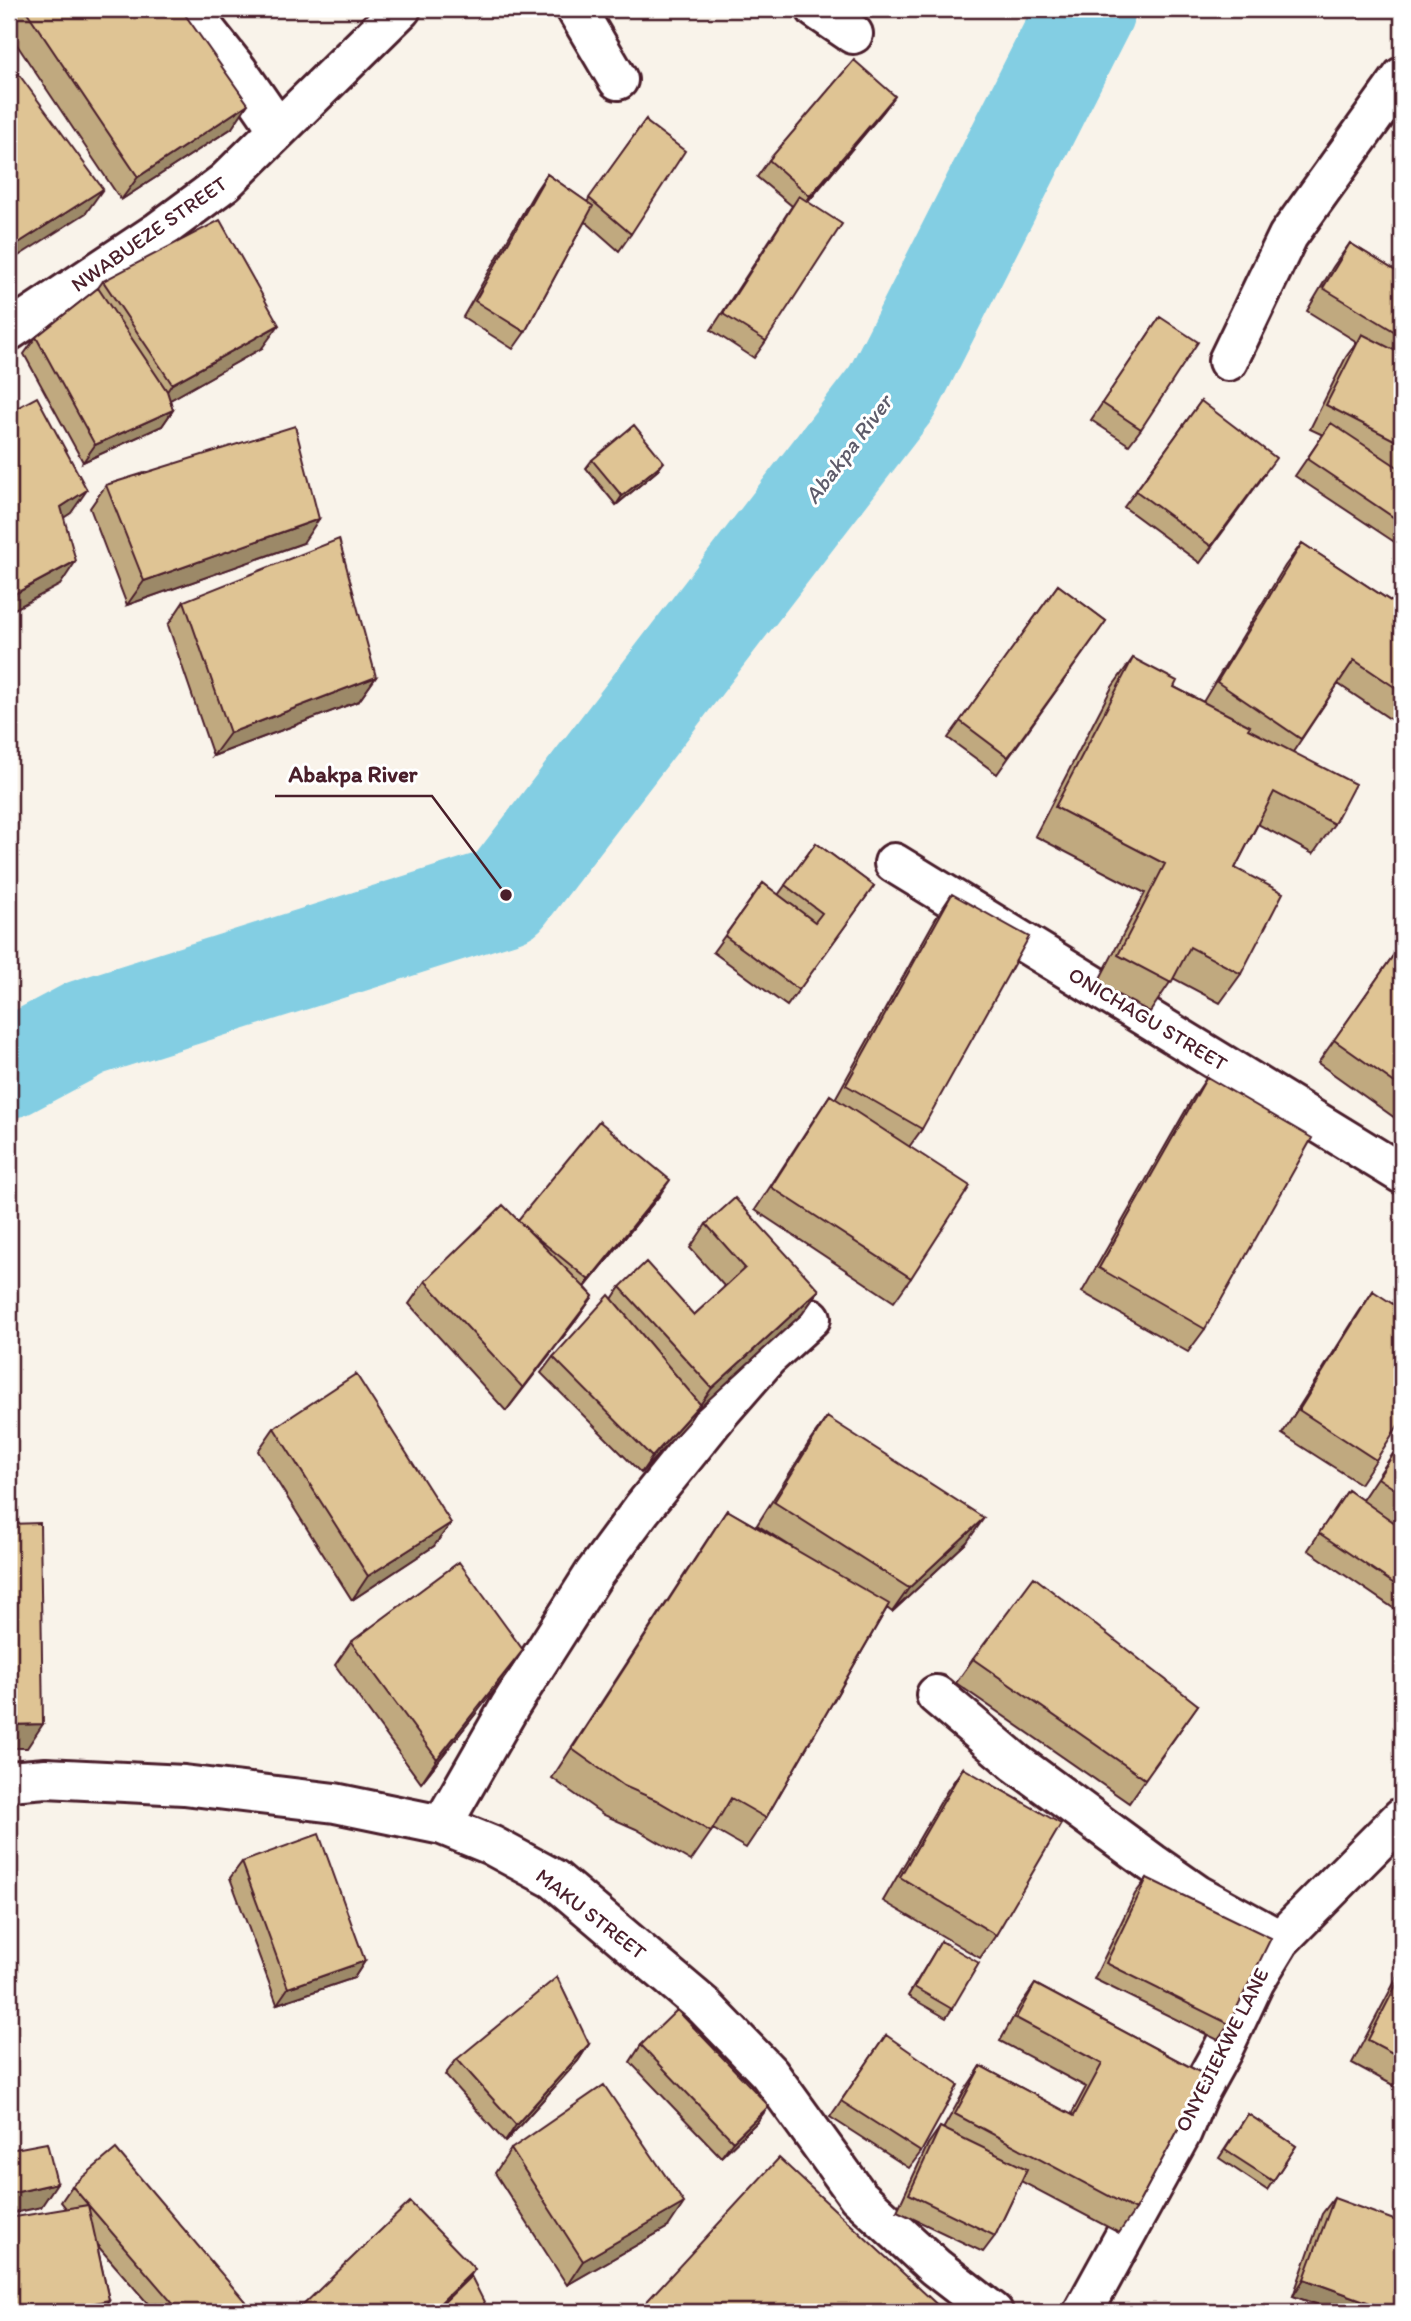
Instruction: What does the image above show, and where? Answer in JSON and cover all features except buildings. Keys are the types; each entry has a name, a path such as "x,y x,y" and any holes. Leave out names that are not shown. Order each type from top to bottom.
{"street":[{"path":"189,9 238,71 278,129"},
{"name":"NWABUEZE STREET","path":"9,331 159,231 225,182 401,9"},
{"path":"576,9 618,80"},
{"path":"816,9 853,34"},
{"path":"1228,361 1288,236 1402,77"},
{"name":"ONICHAGU STREET","path":"894,863 1402,1174"},
{"path":"442,1825 510,1706 594,1574 727,1403 767,1358 811,1318"},
{"path":"936,1695 1016,1763 1152,1863 1198,1895 1280,1940"},
{"name":"MAKU STREET","path":"9,1781 46,1778 184,1785 335,1803 442,1825 491,1845 554,1879 704,2006 769,2073 858,2196 935,2267 993,2312"},
{"name":"ONYEJIEKWE LANE","path":"1083,2312 1182,2132 1197,2096 1255,1981 1280,1940 1402,1818"}],"waterway":[{"name":"Abakpa River","path":"9,1069 86,1028 506,895 892,392 1086,9"}],"place":[{"name":"Abakpa River","path":"506,895"}]}
